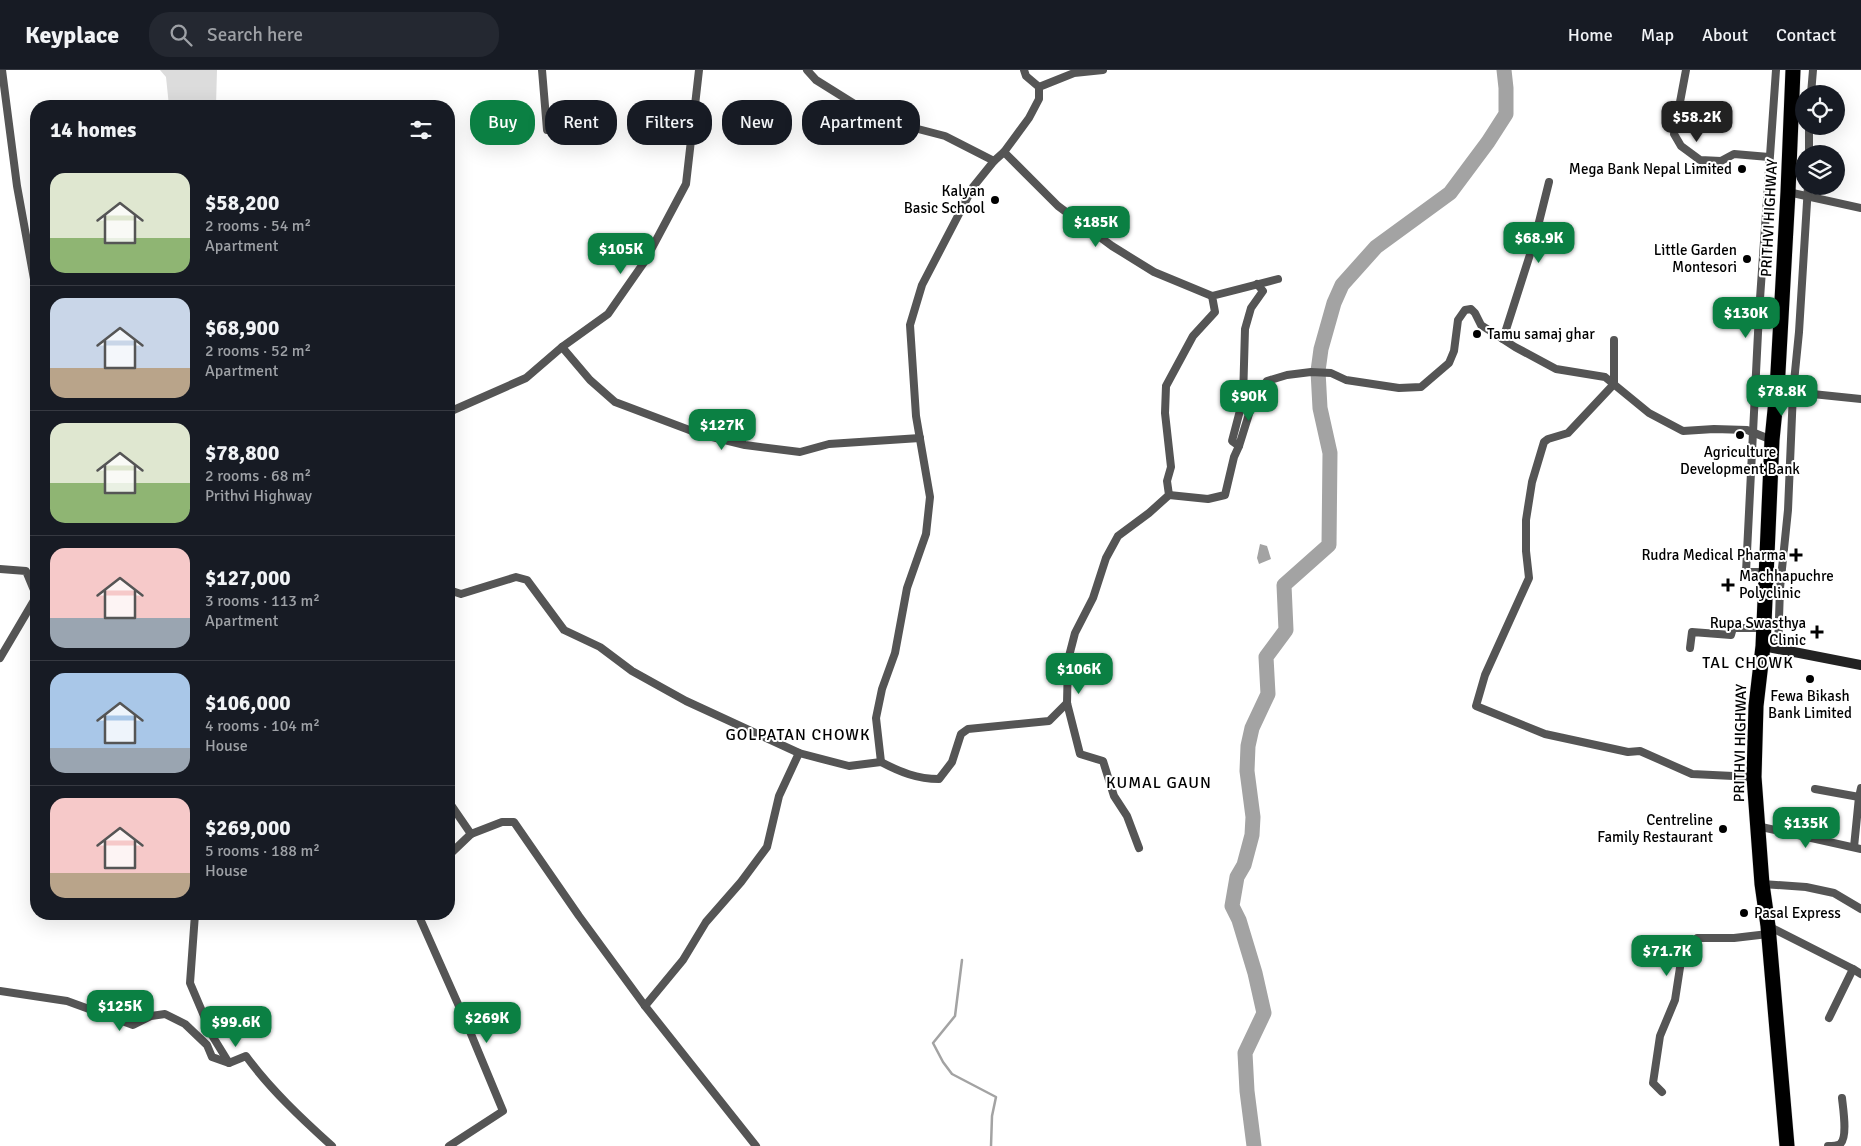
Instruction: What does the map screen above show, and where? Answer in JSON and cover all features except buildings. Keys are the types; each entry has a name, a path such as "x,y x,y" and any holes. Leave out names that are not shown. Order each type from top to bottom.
{"highway":[{"name":"PRITHVI HIGHWAY","path":"1787,1146 1768,930 1762,884 1754,777 1756,706 1770,648 1763,628 1772,440 1777,390 1788,192 1793,70"}],"main road":[{"path":"1770,648 1861,664"}],"street":[{"path":"2,70 17,186 30,257"},
{"path":"542,70 545,106"},
{"path":"455,409 526,378 562,347 608,314 644,261 686,184 699,70"},
{"path":"807,70 816,80 872,115 945,136 994,162"},
{"path":"1024,70 1026,76 1040,86"},
{"path":"1040,86 1074,73 1103,70"},
{"path":"1686,70 1674,134 1681,146 1700,160 1721,161 1734,154 1769,157"},
{"path":"1766,572 1746,572 1769,157 1776,70"},
{"path":"1812,85 1813,70"},
{"path":"881,762 876,718 882,689 895,654 907,588 926,534 930,496 916,416 910,325 922,285 973,187 1004,152 1032,112 1039,99 1040,86"},
{"path":"1004,152 1058,206 1112,246 1154,272 1212,296 1278,279"},
{"path":"1503,339 1534,242 1549,182"},
{"path":"1788,192 1795,193"},
{"path":"1770,648 1780,588 1788,510 1793,392 1808,195 1861,208"},
{"path":"1239,446 1232,441 1243,399 1245,329 1251,308 1263,291 1257,284"},
{"path":"1169,495 1167,481 1171,468 1165,413 1166,386 1193,336 1215,312 1212,296"},
{"path":"1139,848 1127,816 1114,796 1103,761 1080,754 1067,703 1068,660 1075,633 1094,598 1106,558 1118,536 1169,495 1208,499 1225,495 1234,457 1254,398 1267,381 1287,375 1311,372 1331,373 1346,380 1399,388 1421,387 1449,363 1454,351 1458,320 1465,310 1471,308 1476,313 1481,325 1503,339 1556,368 1605,377 1649,413 1683,431 1714,429 1747,430 1772,440"},
{"path":"1614,340 1614,384 1568,433 1544,442 1532,482 1526,520 1526,551 1529,578 1485,674 1476,706 1545,734 1628,752 1640,751 1692,774 1754,777"},
{"path":"562,347 590,380 616,402 700,434 745,445 800,452 830,444 920,438"},
{"path":"1793,392 1861,399"},
{"path":"0,568 26,570 30,580"},
{"path":"455,592 461,594 516,577 527,580 564,630 600,648 632,671 686,701 799,753 850,766 881,762 896,770 922,779 939,779 952,762 961,734 968,729 1049,721 1067,703"},
{"path":"0,658 30,606"},
{"path":"1690,648 1692,632 1731,635 1733,628 1763,628"},
{"path":"644,1006 683,960 706,922 741,882 767,846 779,796 799,753"},
{"path":"1757,826 1858,848 1858,797 1861,788"},
{"path":"1815,789 1858,797"},
{"path":"455,810 472,834"},
{"path":"455,850 472,834 502,822 514,822 644,1006 756,1146"},
{"path":"1762,884 1806,887 1834,893 1861,909"},
{"path":"195,920 190,983 213,1037 228,1063"},
{"path":"421,920 503,1111 449,1146"},
{"path":"1662,1092 1653,1083 1660,1036 1675,1000 1681,961 1687,946 1696,938 1734,938 1768,930 1854,969 1861,974"},
{"path":"1829,1018 1854,969"},
{"path":"0,991 67,1001 133,1025 151,1016 164,1014 185,1024 207,1045 212,1057 228,1063 246,1056 304,1121 332,1146"},
{"path":"1828,1146 1838,1145 1844,1139 1842,1098"}],"shaded area":[{"path":"160,70 217,70 216,100 168,100 166,77"},
{"path":"1260,544 1267,546 1271,559 1259,564 1257,558"}],"waterway":[{"path":"1254,1146 1247,1091 1245,1053 1264,1013 1255,973 1239,920 1232,906 1237,877 1244,865 1252,835 1253,817 1247,771 1248,746 1252,728 1268,694 1266,657 1286,630 1284,585 1329,545 1330,453 1320,408 1318,371 1321,349 1334,303 1342,285 1376,247 1450,193 1488,142 1506,114 1504,70"},
{"path":"962,960 955,1016 933,1043 952,1074 996,1097 992,1116 991,1146"}],"place":[{"name":"Mega Bank Nepal Limited","path":"1742,169"},
{"name":"Kalyan Basic School","path":"995,200"},
{"name":"Little Garden Montesori","path":"1747,259"},
{"name":"Tamu samaj ghar","path":"1477,334"},
{"name":"Agriculture Development Bank","path":"1740,435"},
{"name":"Rudra Medical Pharma","path":"1796,555"},
{"name":"Machhapuchre Polyclinic","path":"1728,585"},
{"name":"Rupa Swasthya Clinic","path":"1817,632"},
{"name":"Fewa Bikash Bank Limited","path":"1810,679"},
{"name":"Centreline Family Restaurant","path":"1723,829"},
{"name":"Pasal Express","path":"1744,913"}],"district":[{"name":"TAL CHOWK","path":"1748,663"},
{"name":"GOLPATAN CHOWK","path":"798,735"},
{"name":"KUMAL GAUN","path":"1159,783"}]}
